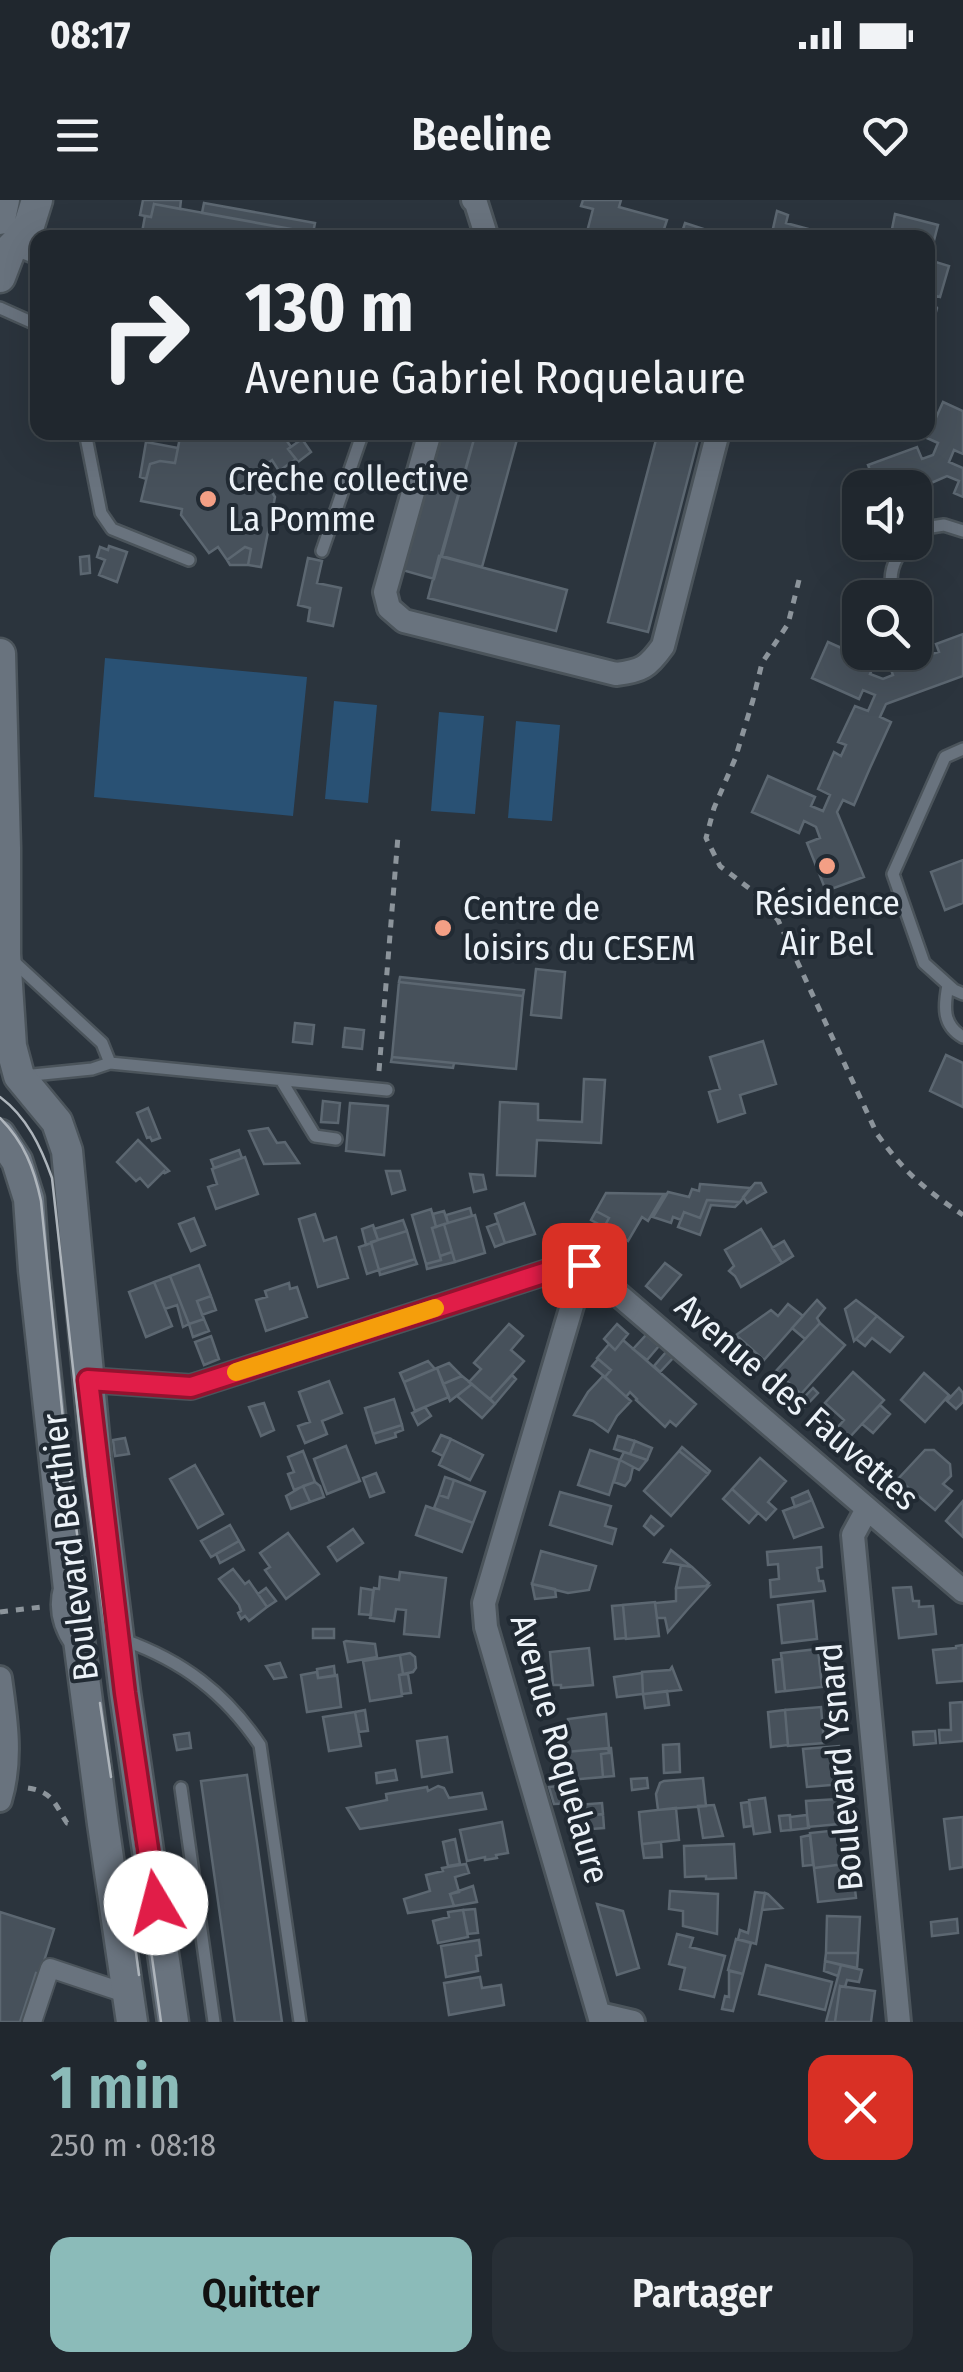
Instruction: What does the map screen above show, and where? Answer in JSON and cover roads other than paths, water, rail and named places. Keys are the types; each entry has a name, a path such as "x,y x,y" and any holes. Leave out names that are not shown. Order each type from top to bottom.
{"street":[{"path":"0,219 4,200"},
{"path":"0,277 27,232 36,200"},
{"path":"473,200 484,230"},
{"path":"428,440 386,592 389,608 404,622 616,674 636,672 650,664 663,646 716,440"},
{"path":"0,654 9,1084"},
{"name":"Boulevard Berthier","path":"9,1084 57,1122 67,1152 118,1638 173,2022"},
{"name":"Boulevard Berthier","path":"0,1135 18,1161 28,1199 70,1589 65,1603 79,1640 130,2008"},
{"path":"88,1380 191,1387 547,1272 584,1265"},
{"name":"Avenue des Fauvettes","path":"584,1265 963,1591"},
{"name":"Avenue Roquelaure","path":"584,1265 484,1603 486,1627 600,2018"},
{"name":"Boulevard Ysnard","path":"867,1508 853,1536 900,2022"},
{"path":"0,1678 8,1739 2,1785"},
{"path":"32,2022 50,1968 130,2008"},
{"path":"600,2018 633,2022"}],"lane":[{"path":"0,308 30,321"},
{"path":"87,440 101,513 112,529 189,560"},
{"path":"322,550 359,440"},
{"path":"932,527 944,525 963,531"},
{"path":"963,749 945,757 893,874 924,962 963,994"},
{"path":"6,954 102,1043 110,1063"},
{"path":"948,985 944,1009 953,1031 963,1036"},
{"path":"9,1084 110,1063 382,1089"},
{"path":"281,1080 315,1136 336,1140"},
{"path":"118,1638 145,1648 210,1685 260,1744 300,2022"},
{"path":"180,1788 214,2022"},
{"path":"156,1903 197,1898"}],"tram line":[{"path":"0,1097 32,1133 52,1178 85,1477 161,2022"},
{"path":"0,1118 27,1156 41,1201 67,1459 95,1668"},
{"path":"100,1703 111,1777"},
{"path":"129,1901 139,1975"}],"place":[{"name":"Crèche collective La Pomme","path":"208,499"},
{"name":"Résidence Air Bel","path":"827,866"},
{"name":"Centre de loisirs du CESEM","path":"443,928"}]}
